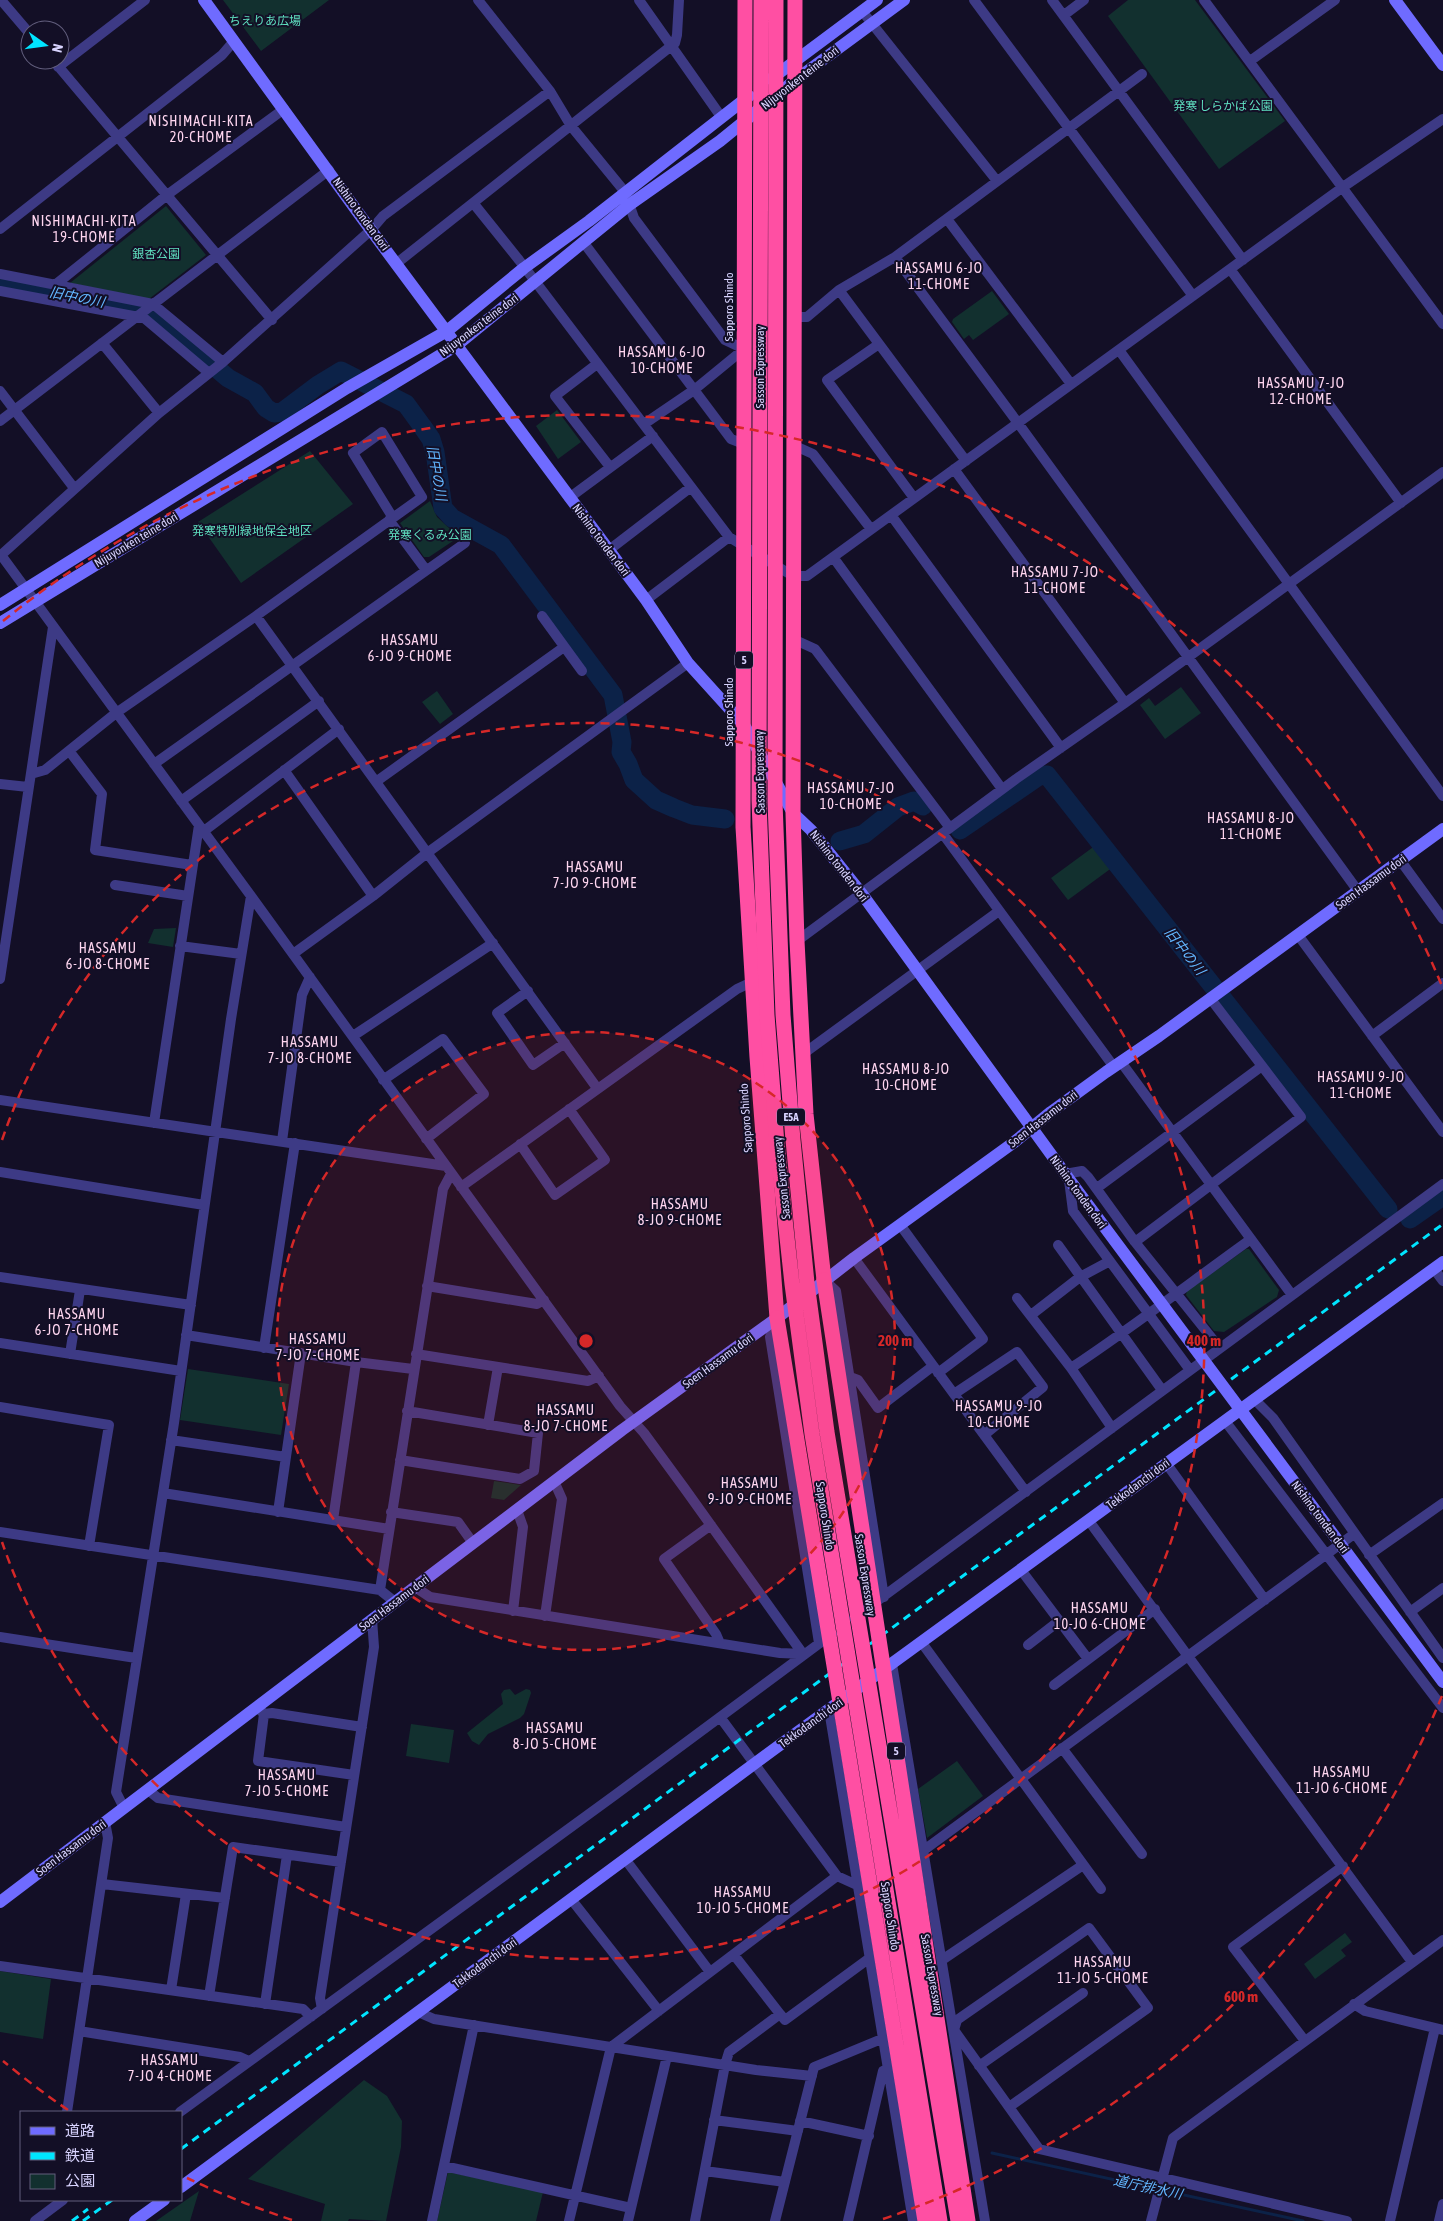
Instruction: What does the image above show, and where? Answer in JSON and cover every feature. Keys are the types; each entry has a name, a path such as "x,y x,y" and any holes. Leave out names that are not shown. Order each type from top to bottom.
{"highway":[{"name":"Sapporo Shindo","path":"745,0 743,827 752,982 777,1318 925,2221"},
{"name":"Sasson Expressway","path":"761,0 759,800 766,986 777,1144 792,1284 812,1434 940,2221"},
{"name":"Sasson Expressway","path":"776,0 775,802 778,928 793,1140 807,1283 827,1432 958,2221"},
{"name":"5","path":"795,0 793,813 797,941 806,1114 824,1280 968,2221"}],"street":[{"path":"1,0 20,22"},
{"path":"70,53 145,0"},
{"name":"Nishino tonden dori","path":"204,0 371,230 646,600 688,663 744,725 793,813 812,830 862,894 1069,1180 1443,1682"},
{"path":"478,0 550,91 572,126 625,192 634,218 725,340 744,349 694,390 644,424"},
{"path":"639,0 722,118"},
{"path":"397,263 474,204 675,43 678,35 680,0"},
{"name":"Nijuyonken teine dori","path":"0,605 347,388 447,331 524,268 722,118 794,60 877,0"},
{"name":"Nijuyonken teine dori","path":"0,624 457,345 630,205 744,122 904,0"},
{"path":"974,0 1193,296"},
{"path":"1052,0 1243,260"},
{"path":"1064,15 1084,0"},
{"path":"1204,0 1443,324"},
{"path":"1250,61 1335,0"},
{"path":"1396,0 1443,65"},
{"path":"862,11 998,181"},
{"path":"0,228 222,55 234,41"},
{"path":"62,70 272,320"},
{"path":"794,317 807,316 838,290 895,257 1142,74"},
{"path":"550,91 384,216 272,320 159,413 0,555 202,828 383,1080 599,1376 711,1525 803,1654"},
{"path":"55,285 167,195 284,109"},
{"path":"474,204 729,537 793,576 807,576 1343,187 1443,119"},
{"path":"0,421 328,170"},
{"path":"947,218 1071,384"},
{"path":"584,243 731,439 744,444"},
{"path":"895,257 1018,422 1358,891"},
{"path":"1230,269 1401,502"},
{"path":"0,274 152,305 216,367"},
{"path":"0,290 144,318 216,367"},
{"path":"838,290 966,461"},
{"path":"102,343 159,413"},
{"path":"879,344 827,380 914,498"},
{"path":"1119,350 1443,796"},
{"path":"597,364 555,396 610,467"},
{"path":"0,391 74,488"},
{"path":"31,774 45,770 70,752 116,712 256,616 391,519 422,497 382,432 354,453 391,519 426,570"},
{"path":"569,498 653,436"},
{"path":"793,445 812,454 871,530"},
{"path":"954,469 1125,703"},
{"path":"797,941 1002,789 1189,657 1443,472"},
{"path":"608,550 691,487"},
{"path":"891,515 1061,748"},
{"path":"646,600 729,537"},
{"path":"154,764 465,543"},
{"path":"834,557 1002,789"},
{"path":"256,616 597,1088"},
{"path":"542,616 582,671"},
{"path":"0,979 53,627"},
{"path":"793,640 815,649 947,831 998,911 1172,1132 1292,1294"},
{"path":"377,781 564,647"},
{"path":"293,954 373,896 427,853 688,663"},
{"path":"181,801 319,701"},
{"path":"154,1122 192,865 202,828 339,729"},
{"path":"70,752 102,794 95,850 192,865"},
{"path":"284,770 373,896"},
{"path":"0,784 28,788"},
{"name":"Soen Hassamu dori","path":"0,1902 148,1790 260,1711 372,1619 633,1422 1032,1129 1051,1112 1443,829"},
{"path":"1400,860 1443,918"},
{"path":"115,885 188,896"},
{"path":"124,1808 116,1792 172,1440 204,1205 251,896"},
{"path":"803,1054 998,911"},
{"path":"1298,935 1443,1132"},
{"path":"353,1036 493,943"},
{"path":"180,946 241,954"},
{"path":"282,1141 302,995 310,977"},
{"path":"461,1187 737,989 752,982"},
{"path":"1372,1036 1443,983"},
{"path":"528,991 498,1013 533,1065 564,1043"},
{"path":"1135,1242 1301,1118 1262,1066 1216,994"},
{"path":"383,1080 444,1039 484,1094 426,1139"},
{"path":"1097,1188 1262,1066"},
{"path":"0,1100 295,1143 449,1170"},
{"path":"520,1144 555,1195 605,1160 568,1109"},
{"path":"264,1348 295,1143"},
{"path":"380,1590 413,1369 443,1189 449,1170"},
{"path":"1190,1370 1073,1211 1069,1180 1082,1171 1097,1188 1135,1242 1219,1348"},
{"path":"0,1172 204,1205"},
{"path":"181,2111 720,1717 803,1654 884,1597 1443,1184"},
{"path":"850,1377 858,1380 878,1408 982,1339 901,1226"},
{"path":"1071,1368 1123,1334 1175,1293 1251,1239"},
{"path":"1058,1245 1162,1390"},
{"path":"854,1258 1026,1492"},
{"path":"1031,1315 1080,1278 1110,1261"},
{"path":"1438,1265 1443,1281"},
{"name":"Tekkodanchi dori","path":"182,2186 754,1764 1438,1265"},
{"path":"0,1277 190,1305"},
{"path":"824,1280 836,1291 884,1597"},
{"path":"427,1286 538,1304 544,1300"},
{"path":"70,1354 80,1290"},
{"path":"1017,1298 1071,1368 1112,1428"},
{"path":"777,1318 770,1338 819,1643"},
{"path":"186,1335 301,1354 413,1369"},
{"path":"0,1343 181,1371"},
{"path":"954,1394 1017,1352 1043,1387 984,1435"},
{"path":"278,1512 301,1354"},
{"path":"416,1354 588,1381 599,1376"},
{"path":"333,1520 356,1362"},
{"path":"488,1425 498,1367"},
{"path":"1254,1399 1272,1418 1443,1658"},
{"path":"0,1407 109,1424 90,1546"},
{"path":"400,1460 520,1480 534,1471 538,1433 407,1411"},
{"path":"1225,1421 1443,1708"},
{"path":"172,1440 286,1457"},
{"path":"1166,1463 1265,1600"},
{"path":"545,1616 562,1498 554,1481"},
{"path":"163,1494 389,1529"},
{"path":"1369,1555 1443,1503"},
{"path":"513,1611 523,1527 517,1510"},
{"path":"391,1512 458,1522 473,1543"},
{"path":"1089,1520 1412,1962"},
{"path":"711,1525 664,1560 716,1634 718,1642"},
{"path":"924,1850 1354,1534"},
{"path":"0,1536 90,1546 380,1590 395,1602"},
{"path":"1020,1570 1088,1659"},
{"path":"415,1587 430,1597 803,1654"},
{"path":"1410,1612 1443,1588"},
{"path":"1054,1685 1155,1610"},
{"path":"322,2009 320,1998 374,1648 372,1619"},
{"path":"1028,1645 1059,1621"},
{"path":"0,1637 136,1658"},
{"path":"922,1643 1101,1889"},
{"path":"892,1664 985,2221"},
{"path":"829,1710 913,2221"},
{"path":"354,1775 258,1761 260,1711 362,1727"},
{"path":"720,1717 754,1764 762,1771 837,1876 859,1886"},
{"path":"1062,1748 1142,1854"},
{"path":"148,1790 158,1798 346,1827"},
{"path":"67,2111 102,1884 108,1838 105,1822"},
{"path":"209,1996 233,1847 341,1862"},
{"path":"265,2004 287,1855"},
{"path":"625,1859 710,1972"},
{"path":"942,1960 1084,1865"},
{"path":"1305,2041 1233,1947 1342,1866"},
{"path":"569,2221 611,2047 837,1876"},
{"path":"102,1884 225,1898"},
{"path":"171,1990 186,1894"},
{"path":"571,1899 659,2011"},
{"path":"954,2030 957,2020 1089,1928 1148,2008 1009,2108"},
{"path":"1151,2221 1173,2138 1443,1940"},
{"path":"734,1955 785,2020 871,1957"},
{"path":"0,1966 302,2009 311,2017"},
{"path":"979,2066 1083,1993"},
{"path":"1354,2004 1365,2011 1439,2029 1390,2221"},
{"path":"418,2012 434,2019 725,2065 812,2076"},
{"path":"695,2221 729,2052 780,2014"},
{"path":"432,2221 474,2025"},
{"path":"954,2030 1039,2148 1310,2217 1346,2221"},
{"path":"79,2031 240,2057 250,2061"},
{"path":"775,2221 814,2067 884,2038"},
{"path":"628,2221 667,2056"},
{"path":"959,2064 973,2057"},
{"path":"848,2221 883,2071 888,2068"},
{"path":"714,2120 798,2132"},
{"path":"800,2121 869,2136"},
{"path":"444,2166 631,2208"},
{"path":"705,2171 785,2182"},
{"path":"135,2221 163,2201"},
{"path":"35,2221 58,2202"},
{"path":"1439,2221 1443,2204"}],"green space":[{"name":"ちえりあ広場","path":"223,0 329,0 261,51"},
{"name":"発寒 しらかば 公園","path":"1128,0 1195,0 1285,121 1219,169 1108,16"},
{"name":"銀杏公園","path":"166,206 206,255 149,299 70,283"},
{"path":"992,291 1009,314 973,340 969,335 964,339 952,322 953,319"},
{"path":"557,410 581,442 558,459 536,426"},
{"name":"発寒特別緑地保全地区","path":"310,451 353,504 241,583 198,522"},
{"name":"発寒くるみ公園","path":"430,501 437,517 459,537 429,557 424,557 400,523"},
{"path":"1181,687 1201,713 1165,739 1140,705 1149,698 1155,706"},
{"path":"437,691 453,714 440,724 422,702"},
{"path":"1096,845 1113,867 1068,900 1051,878"},
{"path":"176,928 173,947 148,943 154,929"},
{"path":"1246,1249 1249,1249 1279,1290 1277,1297 1224,1332 1214,1331 1186,1295 1187,1291"},
{"path":"188,1369 289,1384 281,1435 180,1420"},
{"path":"494,1481 521,1485 504,1500 491,1498"},
{"path":"510,1689 515,1695 526,1689 530,1690 531,1693 524,1714 520,1718 488,1734 479,1745 472,1741 467,1733 503,1704 501,1694 504,1690"},
{"path":"411,1724 454,1730 449,1763 406,1756"},
{"path":"957,1761 983,1796 927,1838 918,1789"},
{"path":"1345,1933 1352,1942 1341,1950 1346,1956 1315,1979 1304,1964"},
{"path":"0,1971 51,1979 43,2039 0,2032"},
{"path":"364,2080 387,2096 402,2121 401,2147 386,2221 349,2219 348,2221 321,2221 325,2204 248,2179"},
{"path":"448,2172 543,2192 536,2221 437,2221"},
{"path":"199,2191 190,2221 156,2221"}],"waterway":[{"name":"旧中の川","path":"0,282 137,308 156,317 228,378 255,393 266,408 274,413 282,412 318,385 341,371 406,404 431,439 435,452 443,508 452,518 501,545 613,695 622,742 621,752 634,780 656,800 674,808 692,815 725,819"},
{"name":"旧中の川","path":"960,830 1039,776 1047,775 1388,1209"},
{"name":"旧中の川","path":"840,841 864,834 898,807 914,801 923,806"},
{"name":"旧中の川","path":"1410,1219 1443,1196"},
{"name":"道庁排水川","path":"992,2153 1303,2221"}],"railway":[{"path":"182,2148 1443,1224"},
{"path":"83,2221 111,2201"},
{"path":"72,2221 88,2209"}],"district":[{"name":"NISHIMACHI-KITA 20-CHOME","path":"201,130"},
{"name":"NISHIMACHI-KITA 19-CHOME","path":"84,230"},
{"name":"HASSAMU 6-JO 11-CHOME","path":"939,276"},
{"name":"HASSAMU 6-JO 10-CHOME","path":"662,360"},
{"name":"HASSAMU 7-JO 12-CHOME","path":"1301,392"},
{"name":"HASSAMU 7-JO 11-CHOME","path":"1055,580"},
{"name":"HASSAMU 6-JO 9-CHOME","path":"410,648"},
{"name":"HASSAMU 7-JO 10-CHOME","path":"851,796"},
{"name":"HASSAMU 8-JO 11-CHOME","path":"1251,826"},
{"name":"HASSAMU 7-JO 9-CHOME","path":"595,876"},
{"name":"HASSAMU 6-JO 8-CHOME","path":"108,956"},
{"name":"HASSAMU 7-JO 8-CHOME","path":"310,1050"},
{"name":"HASSAMU 8-JO 10-CHOME","path":"906,1078"},
{"name":"HASSAMU 9-JO 11-CHOME","path":"1361,1086"},
{"name":"HASSAMU 8-JO 9-CHOME","path":"680,1212"},
{"name":"HASSAMU 6-JO 7-CHOME","path":"77,1322"},
{"name":"HASSAMU 7-JO 7-CHOME","path":"318,1348"},
{"name":"HASSAMU 9-JO 10-CHOME","path":"999,1414"},
{"name":"HASSAMU 8-JO 7-CHOME","path":"566,1418"},
{"name":"HASSAMU 9-JO 9-CHOME","path":"750,1492"},
{"name":"HASSAMU 10-JO 6-CHOME","path":"1100,1616"},
{"name":"HASSAMU 8-JO 5-CHOME","path":"555,1736"},
{"name":"HASSAMU 11-JO 6-CHOME","path":"1342,1780"},
{"name":"HASSAMU 7-JO 5-CHOME","path":"287,1784"},
{"name":"HASSAMU 10-JO 5-CHOME","path":"743,1900"},
{"name":"HASSAMU 11-JO 5-CHOME","path":"1103,1970"},
{"name":"HASSAMU 7-JO 4-CHOME","path":"170,2068"}]}
